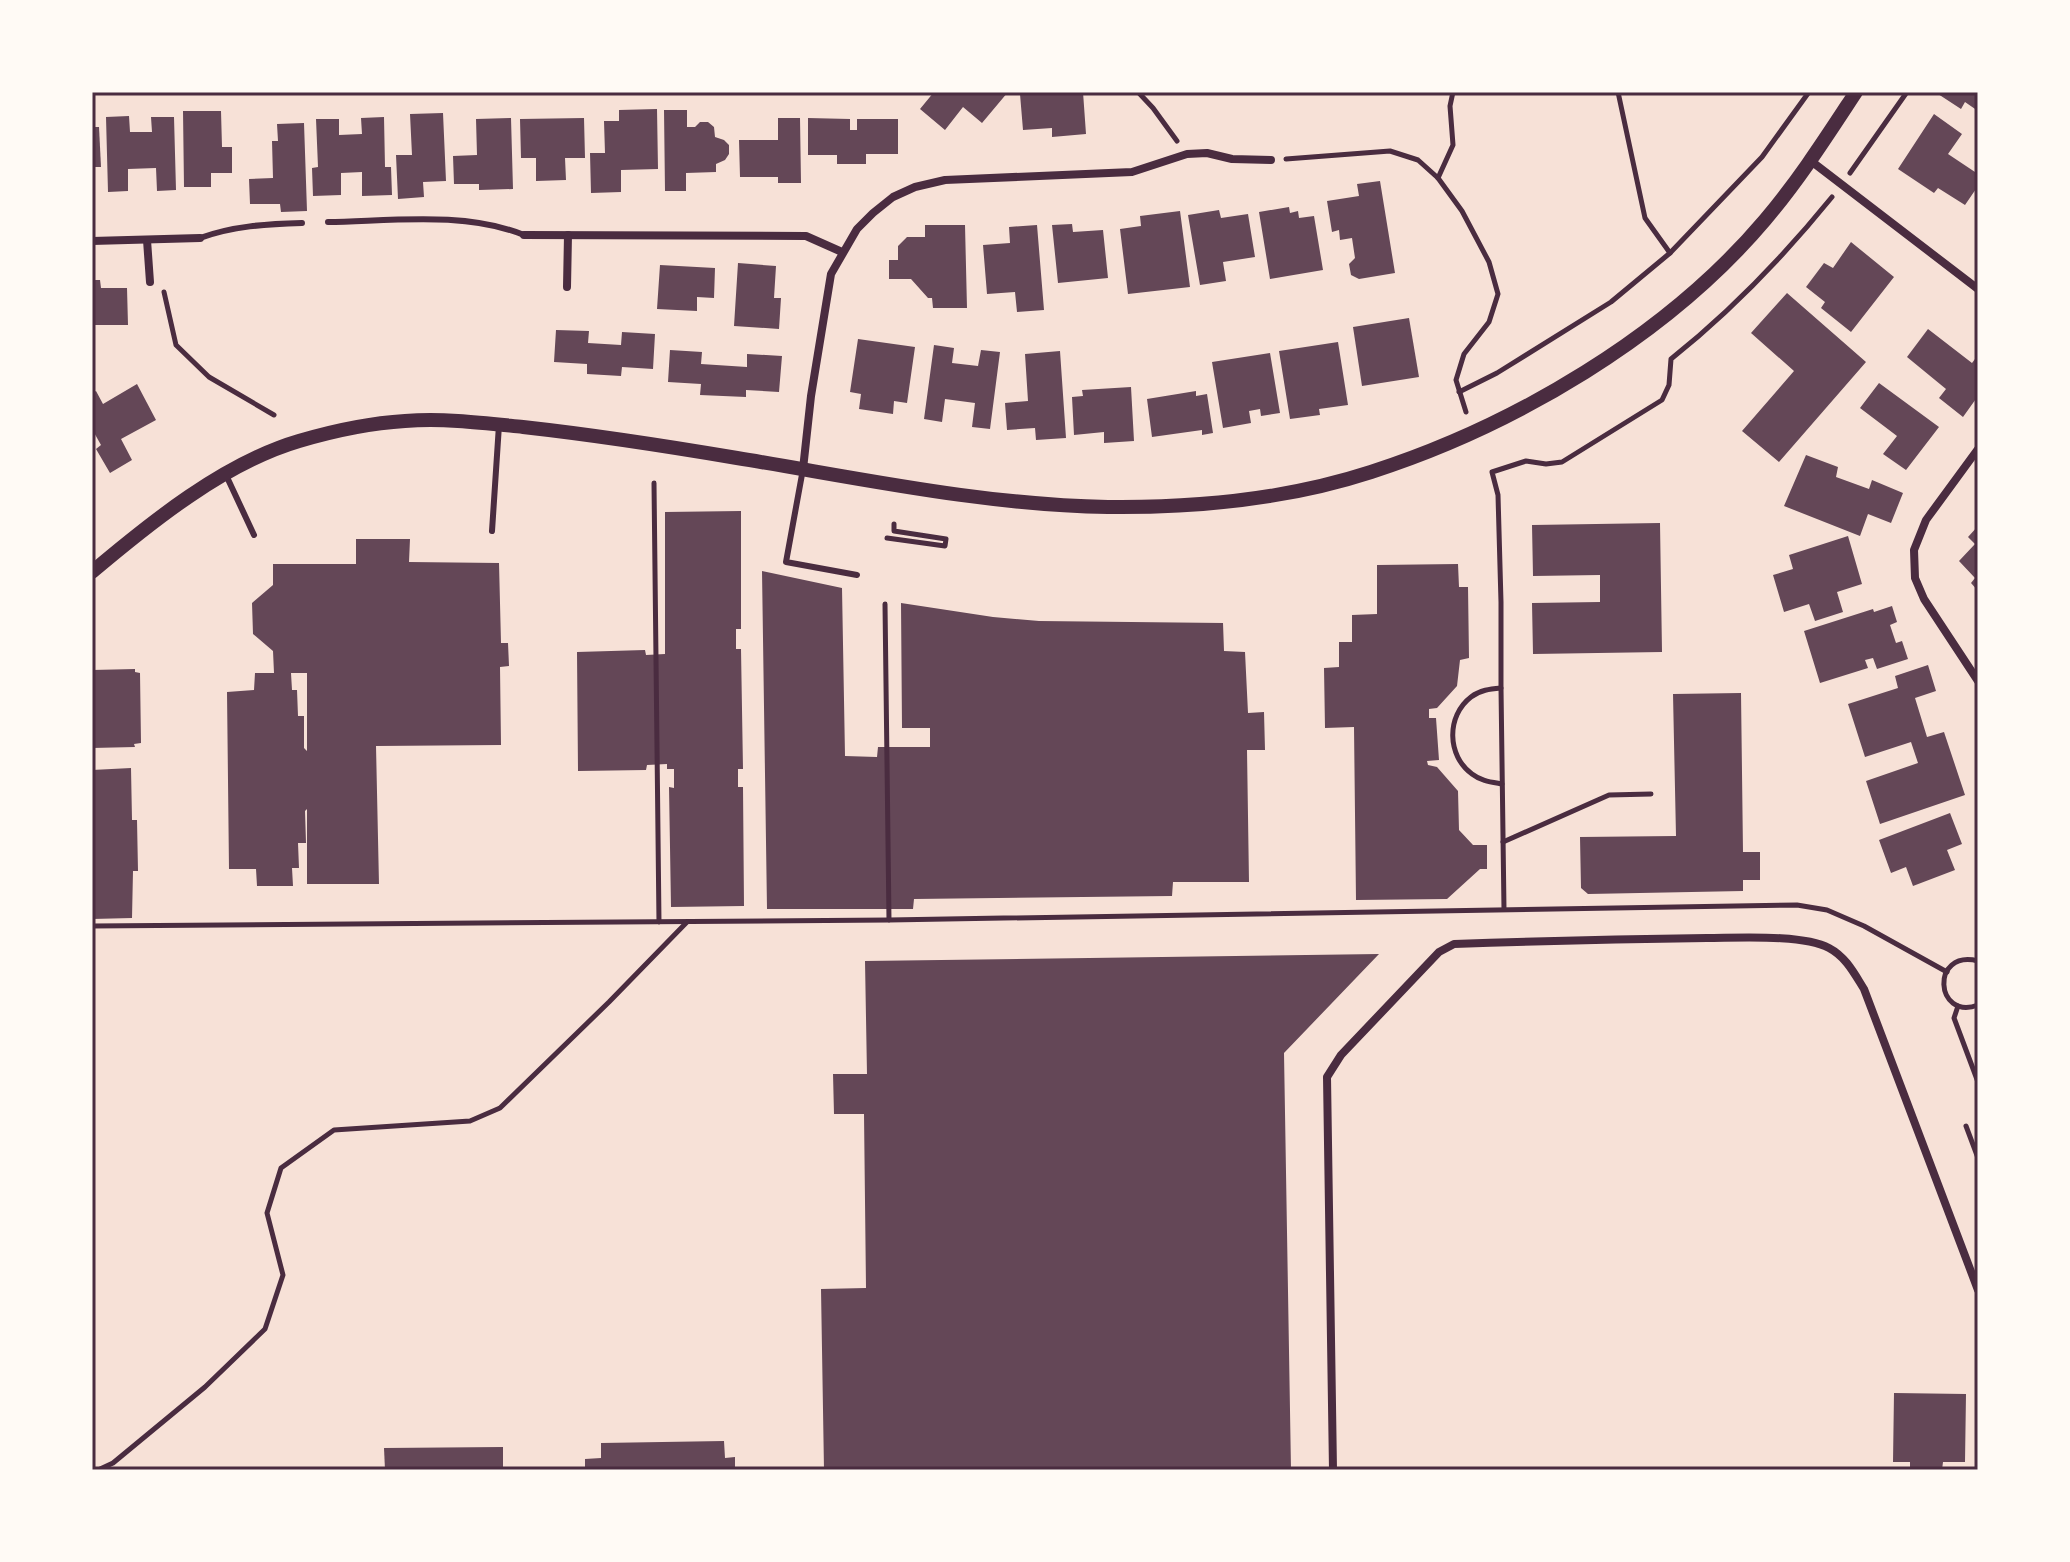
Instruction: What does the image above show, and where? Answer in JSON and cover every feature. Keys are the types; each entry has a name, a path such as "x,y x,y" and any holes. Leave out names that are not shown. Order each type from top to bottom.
{"street":[{"path":"92,572 163,515 260,456 296,442 374,424 407,421 451,420 631,441 977,496 1109,507 1234,501 1369,473 1507,416 1643,333 1686,298 1765,220 1811,161 1856,92"},
{"path":"803,469 811,396 831,274 857,229 893,197 915,187 945,180 1132,172 1187,154 1207,153 1232,159 1271,160"},
{"path":"1811,161 1978,289"},
{"path":"524,235 806,236 842,252"},
{"path":"567,287 568,235"},
{"path":"92,241 200,238"},
{"path":"147,240 150,282"},
{"path":"1978,449 1926,520 1914,550 1915,578 1924,599 1978,681"},
{"path":"1333,1470 1327,1077 1341,1055 1439,952 1454,944 1576,939 1744,938 1805,940 1828,947 1847,962 1864,989 1978,1290"}],"lane":[{"path":"328,222 467,220 524,235"},
{"path":"200,238 255,225 302,223"},
{"path":"492,531 499,425"},
{"path":"803,469 786,562 857,575"},
{"path":"226,475 254,535"}],"path":[{"path":"1138,92 1187,154"},
{"path":"1438,178 1453,145 1450,106 1453,92"},
{"path":"1618,92 1645,218 1670,253"},
{"path":"1459,392 1497,373 1611,302 1670,253 1762,157 1809,92"},
{"path":"1504,909 1501,602 1498,495 1492,472 1526,461 1546,464 1562,462 1662,400 1669,385 1671,359 1699,337 1798,238 1843,184 1907,92"},
{"path":"1271,160 1390,151 1418,160 1438,178 1462,211 1489,262 1498,294 1489,322 1464,354 1456,380 1466,412"},
{"path":"150,282 165,293 176,345 209,377 274,415"},
{"path":"654,483 659,922"},
{"path":"887,538 945,546 946,539 894,531 894,524"},
{"path":"885,604 889,920"},
{"path":"1501,688 1485,689 1471,696 1454,721 1452,736 1462,765 1487,782 1502,784"},
{"path":"1503,842 1609,795 1651,794"},
{"path":"92,926 889,920 1797,905 1827,910 1864,926 1947,972"},
{"path":"98,1470 113,1463 193,1397 265,1329 283,1275 267,1213 281,1168 334,1130 470,1121 500,1108 688,922"},
{"path":"1978,961 1955,962 1947,972 1943,989 1958,1006 1978,1005"},
{"path":"1958,1006 1954,1018 1978,1082"},
{"path":"1966,1126 1977,1155"}],"building":[{"path":"934,92 1008,92 982,123 963,107 945,130 920,109"},
{"path":"1083,92 1086,134 1052,137 1052,128 1023,130 1020,94"},
{"path":"1935,92 1978,92 1978,111 1965,102 1961,109"},
{"path":"657,109 658,169 621,170 621,192 591,193 590,153 605,153 604,121 619,121 619,110"},
{"path":"664,110 687,110 687,127 708,122 714,127 715,137 729,145 729,154 716,164 716,172 686,173 686,191 665,191"},
{"path":"183,111 221,111 222,147 232,147 232,173 211,173 211,187 184,187"},
{"path":"443,113 446,181 423,182 424,197 398,199 396,155 412,155 410,114"},
{"path":"1934,114 1962,134 1948,154 1978,174 1978,186 1965,205 1938,188 1934,193 1898,169"},
{"path":"129,116 130,132 152,132 151,117 174,117 176,190 157,191 156,168 128,169 128,191 108,192 106,117"},
{"path":"384,117 385,167 391,167 392,195 362,196 362,172 341,173 341,195 313,196 312,168 318,167 316,119 339,119 339,135 362,134 361,118"},
{"path":"511,118 513,189 479,190 479,184 454,184 453,156 477,155 476,119"},
{"path":"584,118 585,158 565,158 566,180 536,181 536,158 521,158 520,119"},
{"path":"778,118 800,118 801,183 778,183 778,177 740,177 739,140 778,140"},
{"path":"808,118 850,119 850,130 857,130 857,119 898,119 898,154 866,154 866,164 837,164 837,155 808,155"},
{"path":"304,123 307,211 281,212 280,204 250,204 249,179 273,178 272,141 278,141 277,124"},
{"path":"92,127 99,127 101,167 92,167"},
{"path":"1380,181 1395,273 1359,279 1351,275 1349,264 1355,258 1352,238 1340,240 1339,230 1332,232 1327,201 1359,196 1357,184"},
{"path":"1289,207 1290,213 1298,211 1299,218 1314,216 1323,270 1270,279 1259,212"},
{"path":"1219,210 1221,218 1248,214 1255,257 1223,262 1226,281 1200,285 1188,215"},
{"path":"1180,211 1190,287 1128,294 1120,229 1141,226 1140,216"},
{"path":"1072,224 1073,232 1103,230 1108,278 1058,283 1052,225"},
{"path":"925,225 965,225 967,308 933,308 932,298 928,298 911,279 889,279 889,260 898,260 898,246 907,237 925,237"},
{"path":"1037,225 1044,310 1017,312 1015,292 987,294 983,245 1010,243 1009,227"},
{"path":"1851,242 1894,277 1851,332 1821,308 1825,302 1806,287 1824,263 1833,268"},
{"path":"738,263 776,266 774,298 781,298 779,329 734,326"},
{"path":"660,265 715,268 714,298 697,297 697,311 657,309"},
{"path":"92,280 100,280 101,288 127,288 128,325 92,325"},
{"path":"1787,293 1866,362 1779,462 1742,431 1794,371 1751,333"},
{"path":"1409,318 1419,377 1362,386 1353,327"},
{"path":"1928,329 1972,363 1978,355 1978,396 1963,417 1939,398 1946,389 1907,357"},
{"path":"556,330 589,331 588,343 621,345 622,332 655,334 653,369 622,367 621,376 587,374 587,364 554,362"},
{"path":"858,339 915,347 907,403 894,401 893,414 859,409 861,394 850,392"},
{"path":"1338,342 1348,405 1319,409 1320,415 1290,419 1279,351"},
{"path":"934,345 954,348 952,363 978,366 981,350 1000,352 990,429 972,427 975,403 945,399 942,422 924,419"},
{"path":"670,350 702,352 701,364 747,367 747,354 782,356 779,392 746,390 746,397 700,395 701,384 668,382"},
{"path":"1060,351 1066,438 1036,440 1035,428 1007,430 1005,403 1028,401 1025,354"},
{"path":"1270,353 1280,413 1261,416 1260,409 1249,411 1251,423 1223,428 1212,362"},
{"path":"1879,383 1939,427 1906,470 1883,454 1897,436 1860,408"},
{"path":"137,384 156,420 121,439 132,460 110,473 96,449 101,445 92,429 92,393 96,391 103,404"},
{"path":"1131,387 1134,441 1104,443 1104,432 1074,435 1072,397 1083,396 1082,390"},
{"path":"1196,391 1196,396 1207,394 1213,433 1202,435 1202,430 1152,437 1147,399"},
{"path":"1806,455 1838,467 1836,477 1869,489 1872,480 1903,493 1891,523 1868,514 1860,536 1784,506"},
{"path":"741,511 741,629 736,629 736,649 741,649 743,769 738,769 738,787 743,787 744,906 671,907 669,787 674,788 674,769 667,769 667,764 647,765 646,770 578,771 577,652 645,650 646,655 665,654 665,512"},
{"path":"1660,523 1662,652 1533,654 1532,603 1600,602 1600,575 1533,576 1532,525"},
{"path":"1978,526 1978,591 1971,583 1975,578 1959,561 1975,544 1968,537"},
{"path":"1848,536 1862,584 1837,592 1843,612 1815,621 1809,604 1784,612 1773,575 1793,569 1789,555"},
{"path":"356,539 410,539 409,562 499,563 501,643 508,643 509,666 500,667 501,745 376,746 379,884 307,884 307,809 306,843 298,843 299,868 292,868 293,886 257,886 256,869 229,869 227,692 254,690 255,673 274,673 273,651 253,634 252,603 273,585 273,564 356,564","holes":["291,673 307,673 307,751 304,748 304,716 298,716 297,690 292,690"]},
{"path":"1458,564 1459,587 1468,587 1469,658 1460,660 1457,686 1437,708 1429,709 1429,718 1436,718 1439,760 1427,761 1428,765 1437,767 1458,791 1459,830 1473,845 1487,845 1487,869 1480,869 1447,899 1356,900 1354,727 1325,728 1324,668 1339,667 1339,642 1352,642 1352,615 1377,614 1377,565"},
{"path":"762,571 842,588 845,756 877,757 878,747 930,747 930,728 902,728 901,603 1039,621 1223,623 1224,651 1245,652 1248,713 1264,712 1265,750 1247,750 1249,882 1173,882 1172,896 914,899 913,909 767,909"},
{"path":"1892,606 1897,622 1890,625 1896,643 1902,641 1908,659 1877,669 1873,658 1865,660 1868,668 1820,683 1804,631"},
{"path":"1928,665 1936,691 1915,698 1927,737 1944,732 1965,795 1880,824 1866,781 1918,763 1911,742 1865,757 1848,704 1898,688 1895,676"},
{"path":"135,669 140,673 141,743 134,744 135,747 92,748 92,670"},
{"path":"1741,693 1743,852 1760,852 1760,880 1743,880 1743,891 1588,894 1581,888 1580,837 1676,836 1673,694"},
{"path":"131,768 132,820 137,820 138,871 133,871 132,918 92,919 92,770"},
{"path":"1950,813 1962,844 1947,850 1955,870 1913,886 1906,867 1891,873 1879,840"},
{"path":"1379,954 1284,1053 1291,1470 824,1470 821,1289 866,1288 864,1114 834,1114 833,1074 867,1074 865,961"},
{"path":"1894,1393 1966,1394 1965,1462 1943,1462 1942,1470 1910,1470 1910,1462 1893,1462"},
{"path":"724,1441 725,1458 735,1457 735,1470 585,1470 585,1459 601,1458 601,1443"},
{"path":"503,1447 503,1470 385,1470 384,1448"}]}
